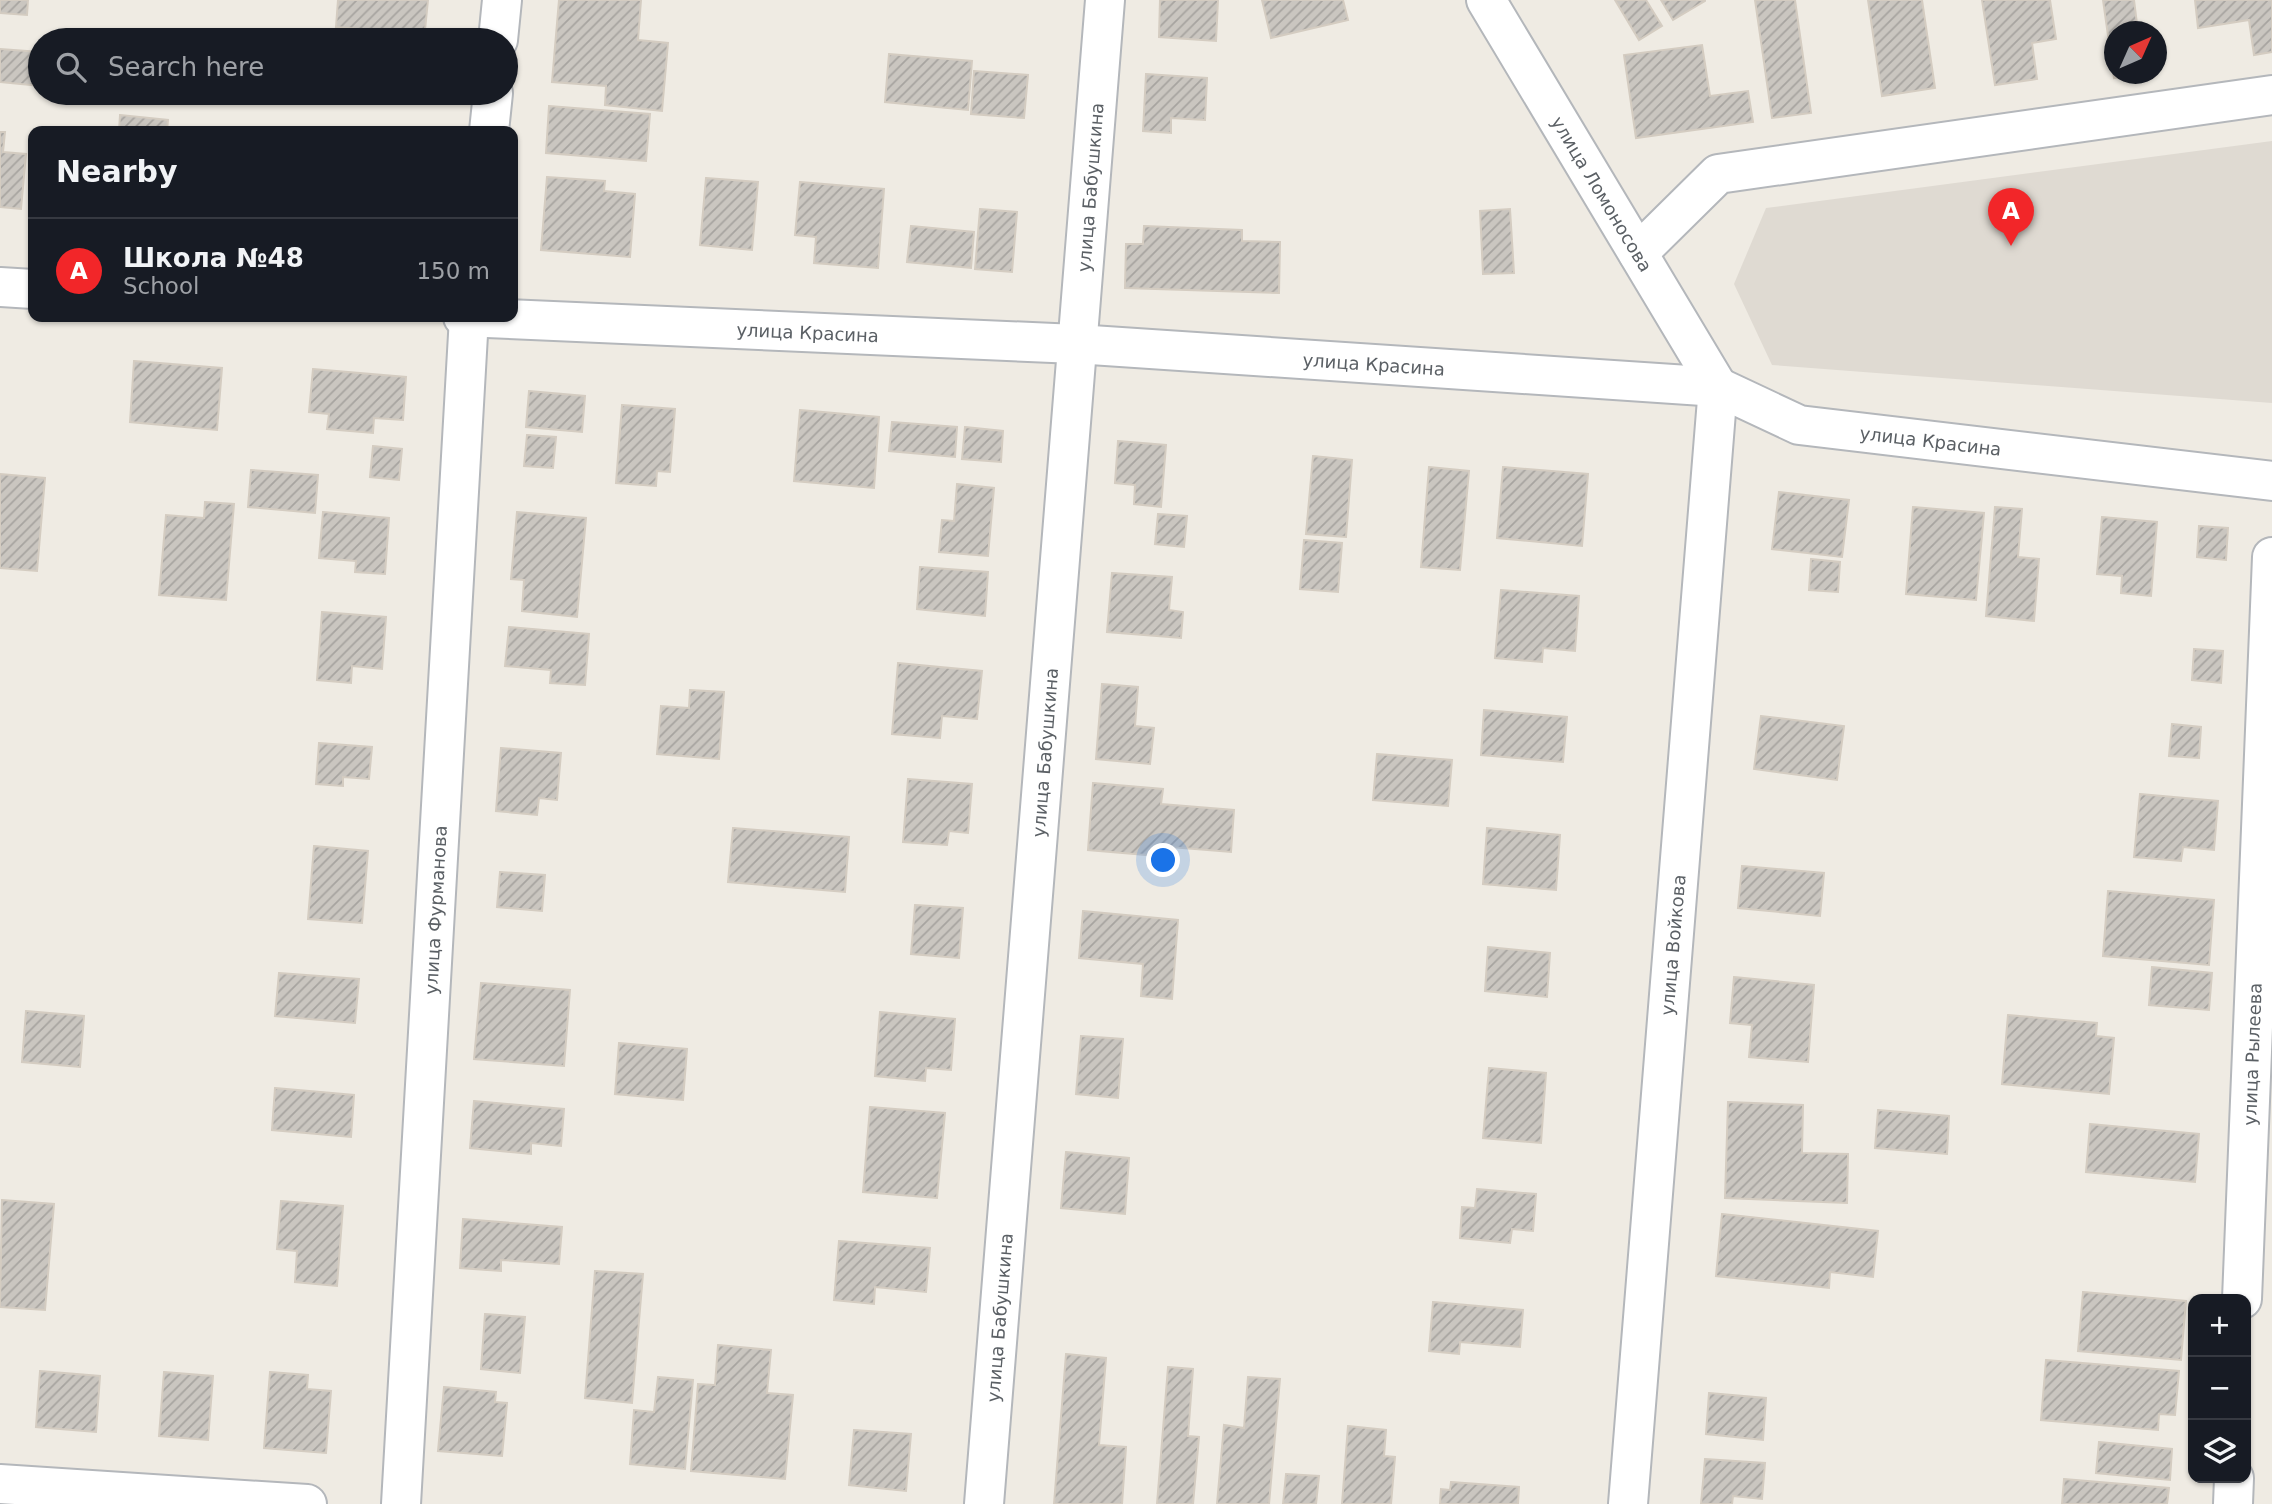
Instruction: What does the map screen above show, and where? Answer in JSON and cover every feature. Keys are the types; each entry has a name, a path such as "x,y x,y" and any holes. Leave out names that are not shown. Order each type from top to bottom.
{"street":[{"path":"499,28 502,0"},
{"name":"улица Бабушкина","path":"984,1504 1105,0"},
{"name":"улица Ломоносова","path":"1486,0 1718,387"},
{"path":"1638,253 1718,174 2272,95"},
{"path":"490,126 492,105"},
{"path":"0,287 28,289"},
{"name":"улица Красина","path":"518,319 1076,344 1718,387 1799,425 2272,481"},
{"name":"улица Фурманова","path":"401,1504 469,322"},
{"name":"улица Войкова","path":"1628,1504 1718,387"},
{"name":"улица Рылеева","path":"2242,1294 2272,557"},
{"path":"2233,1504 2235,1483"},
{"path":"0,1484 307,1504"}],"shaded area":[{"path":"2272,141 2272,403 1772,365 1734,284 1766,208"}],"building":[{"path":"0,0 28,0 27,15 0,13"},
{"path":"338,0 428,0 425,28 336,27"},
{"path":"559,0 641,0 638,40 668,43 662,111 605,105 606,86 552,82"},
{"path":"1160,0 1218,0 1216,41 1159,37"},
{"path":"1262,0 1343,0 1348,20 1271,38"},
{"path":"1615,0 1646,0 1662,26 1639,40"},
{"path":"1661,0 1705,0 1705,1 1673,20"},
{"path":"1755,0 1795,0 1811,113 1772,118"},
{"path":"1868,0 1922,0 1935,88 1882,96"},
{"path":"1982,0 2050,0 2056,39 2032,43 2037,79 1995,85"},
{"path":"2103,0 2134,0 2137,21 2106,21"},
{"path":"2195,0 2272,0 2272,52 2254,55 2249,20 2198,28"},
{"path":"1702,45 1710,96 1748,91 1753,122 1636,138 1624,55"},
{"path":"0,49 28,51 28,85 0,82"},
{"path":"889,54 972,61 968,110 885,102"},
{"path":"974,71 1028,75 1024,118 971,114"},
{"path":"1146,74 1207,78 1205,120 1171,118 1171,133 1143,131"},
{"path":"549,106 650,114 646,161 546,153"},
{"path":"120,115 168,120 167,126 119,126"},
{"path":"0,132 5,132 3,152 26,154 21,209 0,207"},
{"path":"547,177 605,181 604,191 635,194 630,257 541,250"},
{"path":"706,178 758,182 752,250 700,245"},
{"path":"800,182 884,189 878,268 814,263 816,237 795,235"},
{"path":"980,209 1017,212 1012,272 975,269"},
{"path":"1510,209 1514,273 1483,274 1480,211"},
{"path":"911,226 974,232 971,268 907,262"},
{"path":"1144,226 1242,230 1242,241 1280,242 1279,293 1125,288 1126,244 1143,244"},
{"path":"134,361 222,368 217,430 130,422"},
{"path":"313,369 406,377 403,420 374,418 373,433 327,429 329,414 309,412"},
{"path":"529,391 585,396 582,432 526,427"},
{"path":"622,405 675,409 670,472 657,471 656,486 616,483"},
{"path":"800,410 879,417 874,488 794,481"},
{"path":"892,422 957,427 955,457 889,451"},
{"path":"965,427 1003,431 1001,462 962,459"},
{"path":"527,435 556,437 553,468 524,466"},
{"path":"1118,441 1166,445 1161,507 1134,504 1135,485 1115,483"},
{"path":"373,446 402,449 399,480 370,477"},
{"path":"1313,456 1352,460 1346,537 1306,534"},
{"path":"1429,467 1469,471 1460,570 1421,567"},
{"path":"1503,467 1588,474 1582,546 1497,538"},
{"path":"251,470 318,475 315,513 248,507"},
{"path":"0,474 45,478 37,571 0,568"},
{"path":"957,484 994,488 988,556 939,552 942,520 954,521"},
{"path":"1779,492 1849,500 1842,557 1772,549"},
{"path":"205,502 234,504 226,600 159,595 166,515 204,518"},
{"path":"1913,507 1984,513 1976,600 1906,594"},
{"path":"1995,507 2022,509 2018,557 2039,559 2034,621 1986,616"},
{"path":"323,512 389,518 385,574 355,572 356,561 319,558"},
{"path":"517,512 586,518 577,617 522,611 524,580 511,579"},
{"path":"1158,514 1187,516 1184,547 1155,544"},
{"path":"2102,517 2157,522 2151,596 2121,593 2122,576 2097,574"},
{"path":"2199,526 2228,528 2226,560 2197,557"},
{"path":"1304,540 1342,543 1338,592 1300,589"},
{"path":"1811,559 1840,562 1838,592 1809,590"},
{"path":"920,567 988,572 985,616 917,609"},
{"path":"1112,573 1172,577 1169,610 1183,612 1181,638 1107,632"},
{"path":"1501,590 1579,596 1575,651 1543,648 1542,662 1495,658"},
{"path":"322,612 386,617 382,669 352,666 351,683 317,680"},
{"path":"509,627 589,634 585,685 550,683 551,670 505,666"},
{"path":"2194,649 2223,651 2221,683 2192,680"},
{"path":"898,663 982,671 977,719 942,716 940,738 892,734"},
{"path":"1102,684 1138,687 1135,726 1154,728 1150,764 1096,759"},
{"path":"690,690 724,692 719,759 657,754 661,706 689,708"},
{"path":"1484,710 1567,717 1563,762 1481,755"},
{"path":"1761,716 1844,726 1837,780 1754,769"},
{"path":"2172,724 2201,727 2199,758 2169,756"},
{"path":"319,743 372,747 369,779 343,777 343,786 316,784"},
{"path":"501,748 561,753 557,800 539,798 537,815 496,811"},
{"path":"1377,754 1452,760 1448,806 1373,800"},
{"path":"908,779 972,784 968,833 949,831 947,845 903,842"},
{"path":"1093,783 1163,789 1161,804 1234,810 1231,852 1158,846 1157,856 1088,850"},
{"path":"2140,794 2218,801 2214,850 2183,847 2181,861 2134,857"},
{"path":"733,828 849,837 845,892 728,882"},
{"path":"1487,828 1560,835 1556,890 1483,884"},
{"path":"314,846 368,851 362,923 308,919"},
{"path":"1742,866 1824,873 1820,916 1738,908"},
{"path":"500,872 545,875 542,911 497,907"},
{"path":"2108,891 2214,900 2209,965 2103,956"},
{"path":"915,905 963,908 959,958 911,954"},
{"path":"1083,911 1178,920 1172,999 1141,996 1143,964 1079,958"},
{"path":"1488,947 1550,953 1547,997 1485,991"},
{"path":"2152,967 2212,973 2209,1010 2149,1005"},
{"path":"279,973 359,979 355,1023 275,1016"},
{"path":"1734,977 1814,985 1808,1062 1749,1057 1752,1025 1730,1023"},
{"path":"481,983 570,990 564,1066 474,1059"},
{"path":"26,1011 84,1016 80,1067 22,1062"},
{"path":"880,1012 955,1019 951,1070 926,1068 925,1081 875,1076"},
{"path":"2008,1015 2097,1023 2096,1036 2114,1038 2109,1094 2002,1084"},
{"path":"1081,1036 1123,1039 1118,1098 1076,1094"},
{"path":"619,1043 687,1049 683,1100 615,1094"},
{"path":"1489,1068 1546,1073 1541,1143 1483,1138"},
{"path":"275,1088 354,1095 351,1137 272,1130"},
{"path":"474,1101 564,1109 561,1146 531,1143 531,1154 470,1148"},
{"path":"1728,1102 1803,1105 1802,1153 1848,1154 1847,1203 1725,1198"},
{"path":"870,1107 945,1113 937,1198 863,1192"},
{"path":"1878,1110 1949,1116 1947,1154 1875,1148"},
{"path":"2090,1124 2199,1134 2195,1182 2086,1172"},
{"path":"1066,1152 1129,1158 1125,1214 1061,1208"},
{"path":"1477,1189 1536,1194 1533,1231 1512,1229 1510,1243 1460,1238 1462,1207 1475,1208"},
{"path":"2,1200 54,1204 45,1310 0,1307"},
{"path":"281,1201 343,1206 337,1286 295,1282 297,1251 277,1249"},
{"path":"1722,1214 1878,1231 1873,1277 1830,1272 1829,1288 1716,1276"},
{"path":"463,1219 562,1227 559,1264 501,1260 501,1271 460,1268"},
{"path":"839,1241 930,1248 926,1292 875,1287 874,1304 834,1300"},
{"path":"595,1271 643,1274 632,1403 585,1398"},
{"path":"2083,1292 2186,1301 2181,1360 2078,1351"},
{"path":"1433,1302 1523,1310 1520,1347 1460,1342 1459,1354 1429,1351"},
{"path":"485,1314 525,1317 520,1373 481,1369"},
{"path":"718,1345 771,1350 767,1393 793,1395 785,1479 691,1471 698,1384 715,1385"},
{"path":"1066,1354 1106,1358 1099,1445 1126,1447 1122,1504 1054,1504"},
{"path":"2046,1360 2179,1371 2175,1415 2159,1414 2158,1430 2041,1420"},
{"path":"1168,1367 1193,1369 1188,1436 1199,1437 1193,1504 1157,1504"},
{"path":"40,1371 100,1376 96,1432 36,1427"},
{"path":"164,1372 213,1376 208,1440 159,1436"},
{"path":"270,1372 308,1375 307,1389 331,1391 326,1453 264,1448"},
{"path":"658,1377 693,1380 685,1469 630,1464 634,1410 654,1412"},
{"path":"1248,1377 1280,1379 1269,1504 1217,1504 1224,1425 1244,1428"},
{"path":"444,1387 496,1392 495,1402 507,1403 502,1456 438,1451"},
{"path":"1709,1393 1766,1398 1763,1440 1706,1434"},
{"path":"1348,1426 1386,1430 1384,1456 1395,1457 1391,1504 1342,1504"},
{"path":"854,1430 911,1434 906,1491 849,1485"},
{"path":"2099,1442 2172,1449 2170,1480 2096,1473"},
{"path":"1705,1459 1765,1463 1762,1499 1733,1496 1732,1504 1701,1504"},
{"path":"1286,1474 1319,1476 1316,1504 1283,1504"},
{"path":"2064,1479 2169,1488 2167,1504 2062,1504"},
{"path":"1451,1482 1519,1487 1518,1504 1440,1504 1441,1489 1450,1490"}],"place":[{"name":"Школа №48","path":"2011,246"}]}
